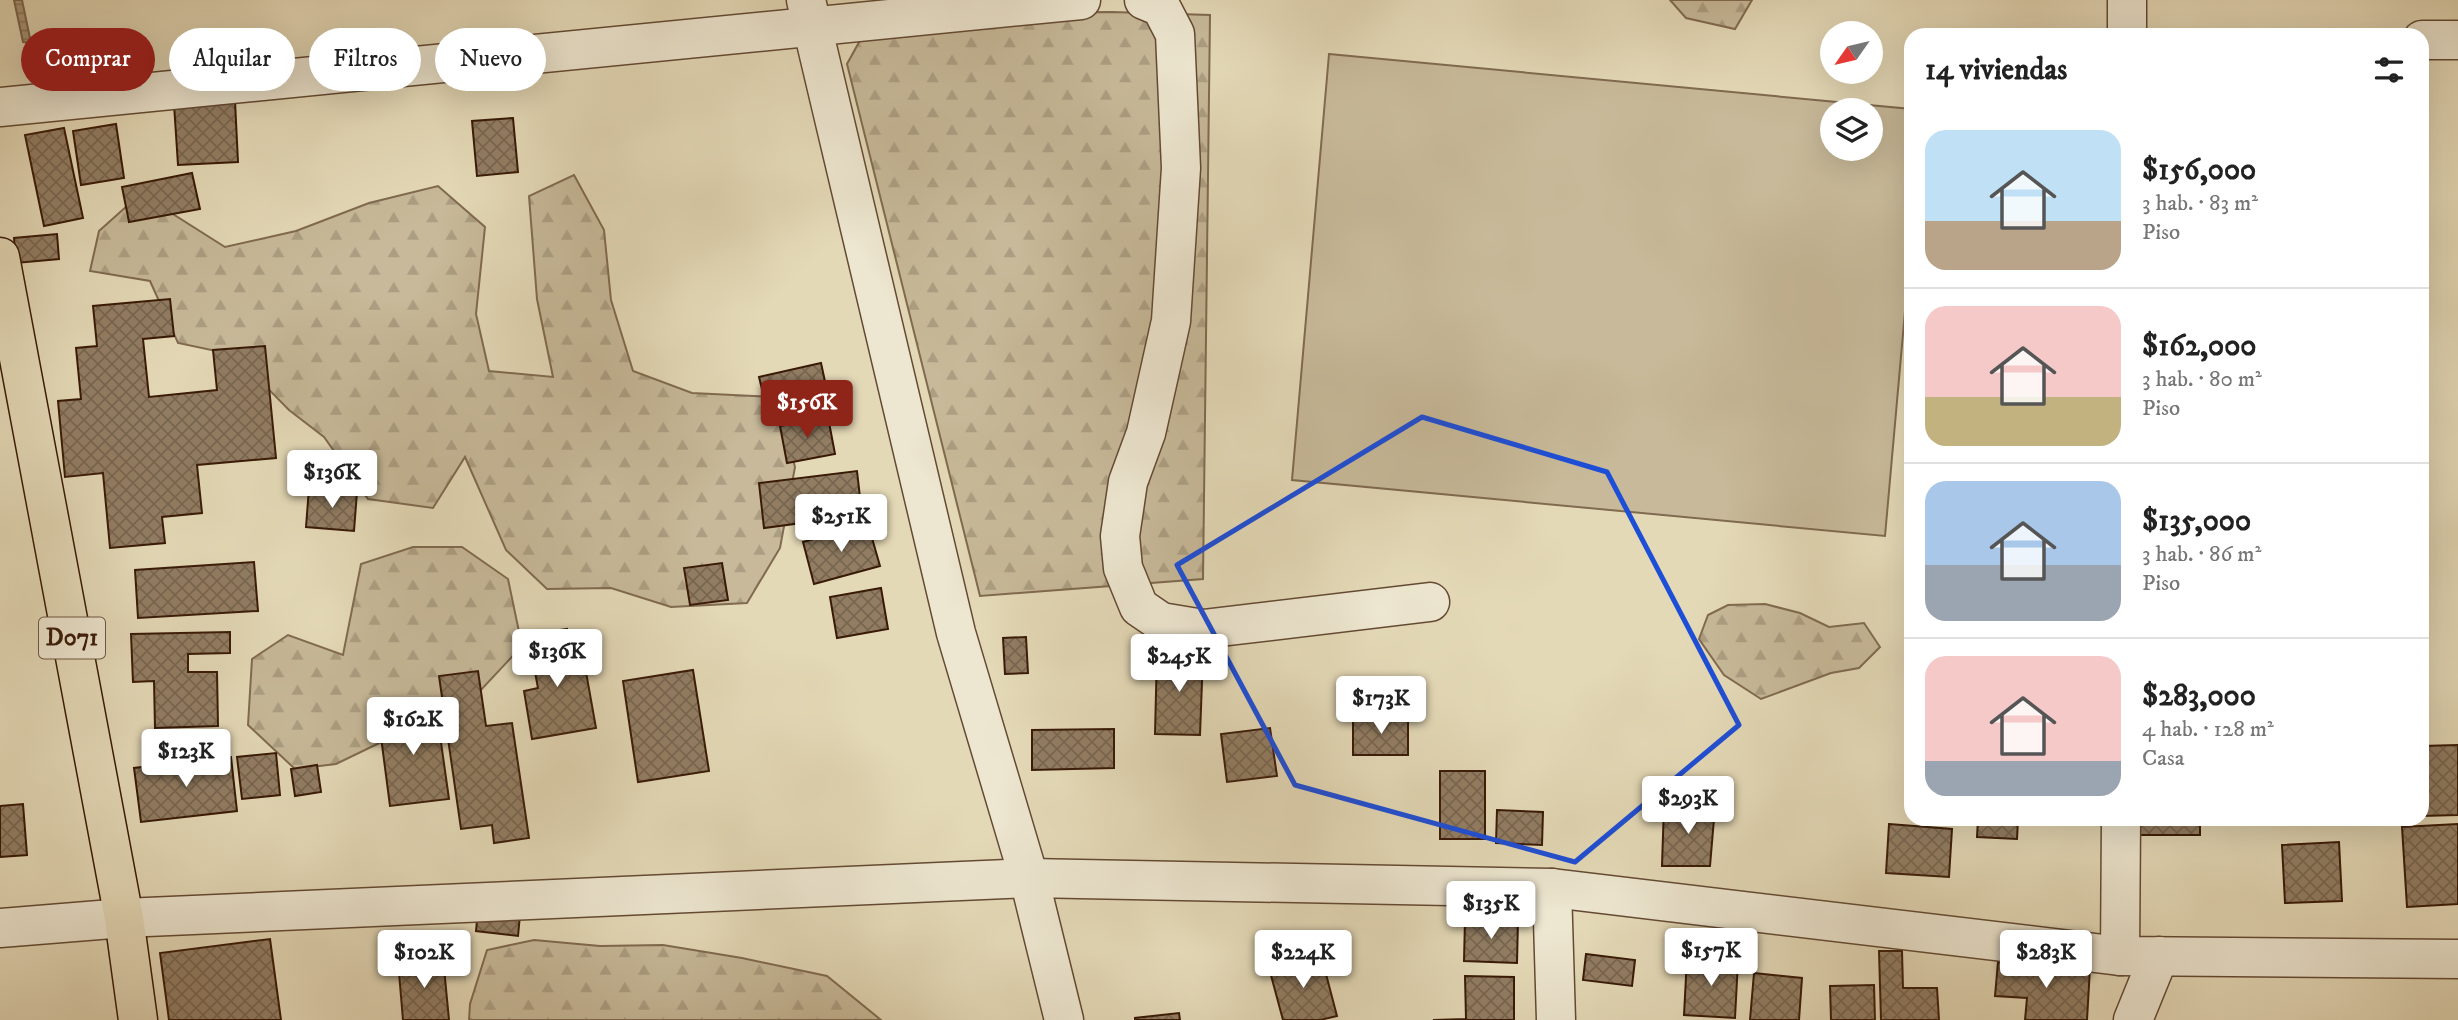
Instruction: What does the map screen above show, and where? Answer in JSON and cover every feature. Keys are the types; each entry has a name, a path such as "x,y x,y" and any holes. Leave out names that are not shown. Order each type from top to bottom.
{"main road":[{"name":"D071","path":"0,257 124,918 138,1020"}],"street":[{"path":"0,107 809,13 1081,0"},
{"path":"1144,0 1161,8 1175,34 1181,167 1171,321 1146,433 1128,482 1120,536 1123,568 1139,607 1161,622 1203,629 1430,602"},
{"path":"2127,0 2127,28"},
{"path":"809,13 956,633 1029,878 1064,1020"},
{"path":"2429,40 2458,40"},
{"path":"2120,956 2121,826"},
{"path":"0,928 124,918 1029,878 1552,888 2120,956 2458,960"},
{"path":"1552,888 1556,1020"},
{"path":"2133,1020 2159,956"}],"highlighted area":[{"path":"1422,417 1607,472 1739,725 1575,862 1295,785 1177,565"}],"green space":[{"path":"1670,0 1752,0 1735,29 1686,18"},
{"path":"997,13 1210,15 1203,579 980,596 847,64 868,26"},
{"path":"1329,54 1820,100 1820,161 1883,161 1883,106 1904,108 1904,323 1885,536 1292,480"},
{"path":"574,175 604,230 611,300 633,371 692,393 777,397 795,467 780,548 747,603 671,607 611,588 547,589 506,550 465,457 433,508 368,499 324,437 289,410 235,355 178,343 150,281 90,271 99,231 128,205 168,211 225,247 296,231 369,203 438,186 485,227 476,314 489,371 553,377 537,299 529,196"},
{"path":"413,547 462,547 508,579 522,646 480,691 423,722 336,764 295,769 248,725 252,659 288,635 343,655 361,564"},
{"path":"1765,604 1800,613 1829,627 1864,623 1880,647 1859,668 1831,673 1761,699 1724,675 1699,639 1708,615 1728,605"},
{"path":"534,940 600,946 663,945 827,976 881,1020 469,1020 470,1004 487,950"}],"shaded area":[{"path":"14,0 22,0 28,28 21,28 21,33"}],"building":[{"path":"235,101 238,162 178,165 174,104"},
{"path":"513,118 518,172 477,176 472,121"},
{"path":"116,124 124,178 81,185 73,131"},
{"path":"64,128 83,218 44,226 25,135"},
{"path":"192,173 200,209 129,222 122,187"},
{"path":"57,234 59,259 16,263 14,238"},
{"path":"170,299 174,336 143,339 149,397 217,390 213,350 265,346 276,458 197,465 202,513 162,517 165,543 110,548 103,473 65,477 58,401 81,399 76,348 97,346 93,306"},
{"path":"821,363 829,400 768,414 759,377"},
{"path":"828,417 835,454 787,463 780,426"},
{"path":"857,471 862,515 764,528 759,483"},
{"path":"309,488 357,492 354,531 306,527"},
{"path":"868,524 880,566 814,584 803,542"},
{"path":"254,562 258,611 138,618 135,570"},
{"path":"722,563 728,600 690,605 684,568"},
{"path":"881,588 888,629 837,638 830,597"},
{"path":"567,629 575,674 586,672 596,728 532,739 524,691 538,688 528,635"},
{"path":"230,632 230,653 188,654 188,672 217,672 218,726 155,728 154,681 133,682 131,634"},
{"path":"1026,637 1028,673 1005,674 1003,638"},
{"path":"1157,653 1203,655 1200,735 1155,734"},
{"path":"693,670 709,771 638,782 623,681"},
{"path":"478,671 486,726 512,723 529,838 494,843 492,825 461,829 439,676"},
{"path":"436,707 449,799 390,806 378,714"},
{"path":"1353,716 1408,716 1408,755 1353,755"},
{"path":"1270,728 1277,776 1227,782 1221,734"},
{"path":"1114,729 1114,768 1032,770 1032,730"},
{"path":"2458,745 2458,815 2429,816 2429,746"},
{"path":"276,753 280,795 242,799 237,757"},
{"path":"231,757 237,811 141,822 134,768"},
{"path":"317,765 321,792 295,796 291,769"},
{"path":"1440,771 1485,771 1485,839 1440,839"},
{"path":"23,804 27,855 0,857 0,806"},
{"path":"1664,805 1715,807 1710,866 1662,866"},
{"path":"1497,810 1543,812 1542,845 1496,843"},
{"path":"1889,824 1952,829 1949,877 1886,873"},
{"path":"2458,824 2458,904 2407,907 2402,827"},
{"path":"1978,826 2018,826 2017,839 1977,837"},
{"path":"2140,826 2200,826 2200,835 2140,835"},
{"path":"2339,842 2342,901 2285,903 2282,845"},
{"path":"478,910 520,915 518,936 476,931"},
{"path":"1465,919 1518,920 1517,963 1464,961"},
{"path":"270,939 281,1020 169,1020 160,953"},
{"path":"1879,951 1902,951 1903,988 1937,988 1939,1020 1881,1020"},
{"path":"1586,954 1635,960 1632,986 1583,980"},
{"path":"1321,955 1337,1016 1320,1020 1283,1020 1269,968"},
{"path":"443,957 449,1020 403,1020 398,961"},
{"path":"1687,958 1738,961 1735,1018 1684,1015"},
{"path":"1998,962 2090,968 2087,1020 2025,1020 2027,998 1995,996"},
{"path":"1754,973 1802,978 1799,1020 1750,1020"},
{"path":"1465,976 1514,977 1514,1020 1433,1020 1466,1019"},
{"path":"1874,985 1875,1020 1831,1020 1830,986"},
{"path":"1179,1013 1180,1020 1135,1020 1135,1018"}]}
